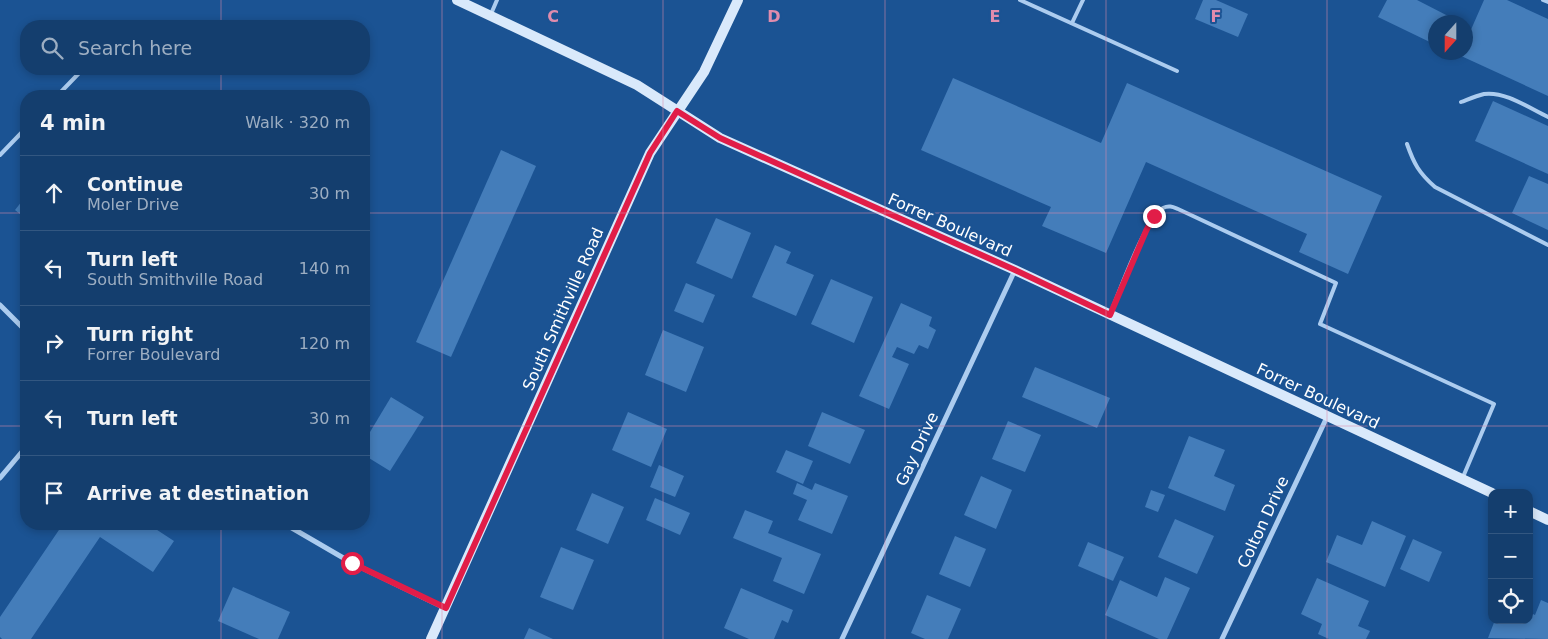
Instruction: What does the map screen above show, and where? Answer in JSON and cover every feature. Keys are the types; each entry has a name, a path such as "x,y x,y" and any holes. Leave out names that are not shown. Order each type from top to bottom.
{"street":[{"name":"Forrer Boulevard","path":"457,0 637,85 720,138 1015,270 1488,491"},
{"name":"South Smithville Road","path":"431,639 650,153 704,72 738,0"},
{"name":"Gay Drive","path":"842,639 1015,270"},
{"path":"0,305 20,325"},
{"name":"Colton Drive","path":"1222,639 1327,417"},
{"path":"0,478 20,454"},
{"path":"1533,513 1548,520"},
{"path":"295,530 352,563 446,608"}],"lane":[{"path":"490,16 497,0"},
{"path":"1020,0 1177,71"},
{"path":"1072,23 1083,0"},
{"path":"1543,0 1548,2"},
{"path":"63,90 77,75"},
{"path":"1461,102 1484,94 1494,94 1548,117"},
{"path":"0,155 20,134"},
{"path":"1408,144 1416,168 1435,187 1548,245"},
{"path":"1110,315 1154,216 1162,208 1170,206 1336,282 1320,324 1494,404 1462,479"}],"building":[{"path":"1203,0 1216,0 1248,14 1238,37 1195,19"},
{"path":"1387,0 1417,0 1446,15 1428,15 1428,41 1378,17"},
{"path":"1484,0 1507,0 1548,19 1548,96 1470,60 1473,60 1473,25"},
{"path":"953,78 1101,143 1127,83 1382,196 1348,274 1299,252 1307,234 1146,162 1106,253 1042,226 1051,207 921,150"},
{"path":"1493,101 1548,126 1548,174 1475,141"},
{"path":"501,150 536,166 451,357 416,342"},
{"path":"1529,176 1548,184 1548,230 1512,213"},
{"path":"20,204 20,214 15,210"},
{"path":"716,218 751,233 732,279 696,263"},
{"path":"775,245 791,252 786,263 814,275 796,316 752,297"},
{"path":"831,279 873,297 854,343 811,324"},
{"path":"686,283 715,295 703,323 674,311"},
{"path":"901,303 932,317 929,326 936,330 928,349 919,345 914,354 897,347 892,357 909,364 889,409 859,396"},
{"path":"663,330 704,347 686,392 645,375"},
{"path":"1035,367 1110,398 1097,428 1022,397"},
{"path":"391,397 424,417 390,471 370,459 370,432"},
{"path":"628,412 667,429 651,467 612,450"},
{"path":"822,412 865,430 850,464 808,446"},
{"path":"1008,421 1041,435 1025,472 992,459"},
{"path":"1189,436 1225,450 1214,476 1235,485 1225,511 1168,488"},
{"path":"786,450 813,461 803,484 776,472"},
{"path":"659,465 684,476 675,497 650,487"},
{"path":"981,476 1012,490 996,529 964,515"},
{"path":"797,483 812,490 815,483 848,496 832,534 798,520 807,500 793,494"},
{"path":"1151,490 1165,495 1158,512 1145,507"},
{"path":"592,493 624,507 608,544 576,530"},
{"path":"655,498 690,513 680,535 646,520"},
{"path":"745,510 773,521 768,533 821,554 804,594 773,581 782,558 733,538"},
{"path":"1175,519 1214,536 1197,574 1158,557"},
{"path":"1372,521 1406,536 1385,587 1326,562 1337,535 1362,545"},
{"path":"59,530 157,530 174,541 153,572 100,537 31,639 2,639 0,637 0,617"},
{"path":"955,536 986,549 970,587 939,574"},
{"path":"1413,539 1442,552 1429,582 1400,569"},
{"path":"1088,542 1124,557 1113,581 1078,566"},
{"path":"561,547 594,560 573,610 540,597"},
{"path":"1165,577 1190,588 1167,639 1159,639 1105,615 1120,580 1157,597"},
{"path":"1317,578 1369,601 1358,626 1370,631 1366,639 1329,639 1318,634 1322,624 1301,614"},
{"path":"233,587 290,612 278,639 259,639 218,621"},
{"path":"741,588 793,610 788,623 782,620 774,639 749,639 724,628"},
{"path":"927,595 961,609 948,639 925,639 911,633"},
{"path":"1541,600 1548,603 1548,639 1488,638 1493,624 1533,624 1533,614 1535,615"},
{"path":"529,628 553,639 524,639"}],"route":[{"path":"352,563 446,608 650,153 677,111 720,138 1015,270 1110,315 1154,216"}]}
